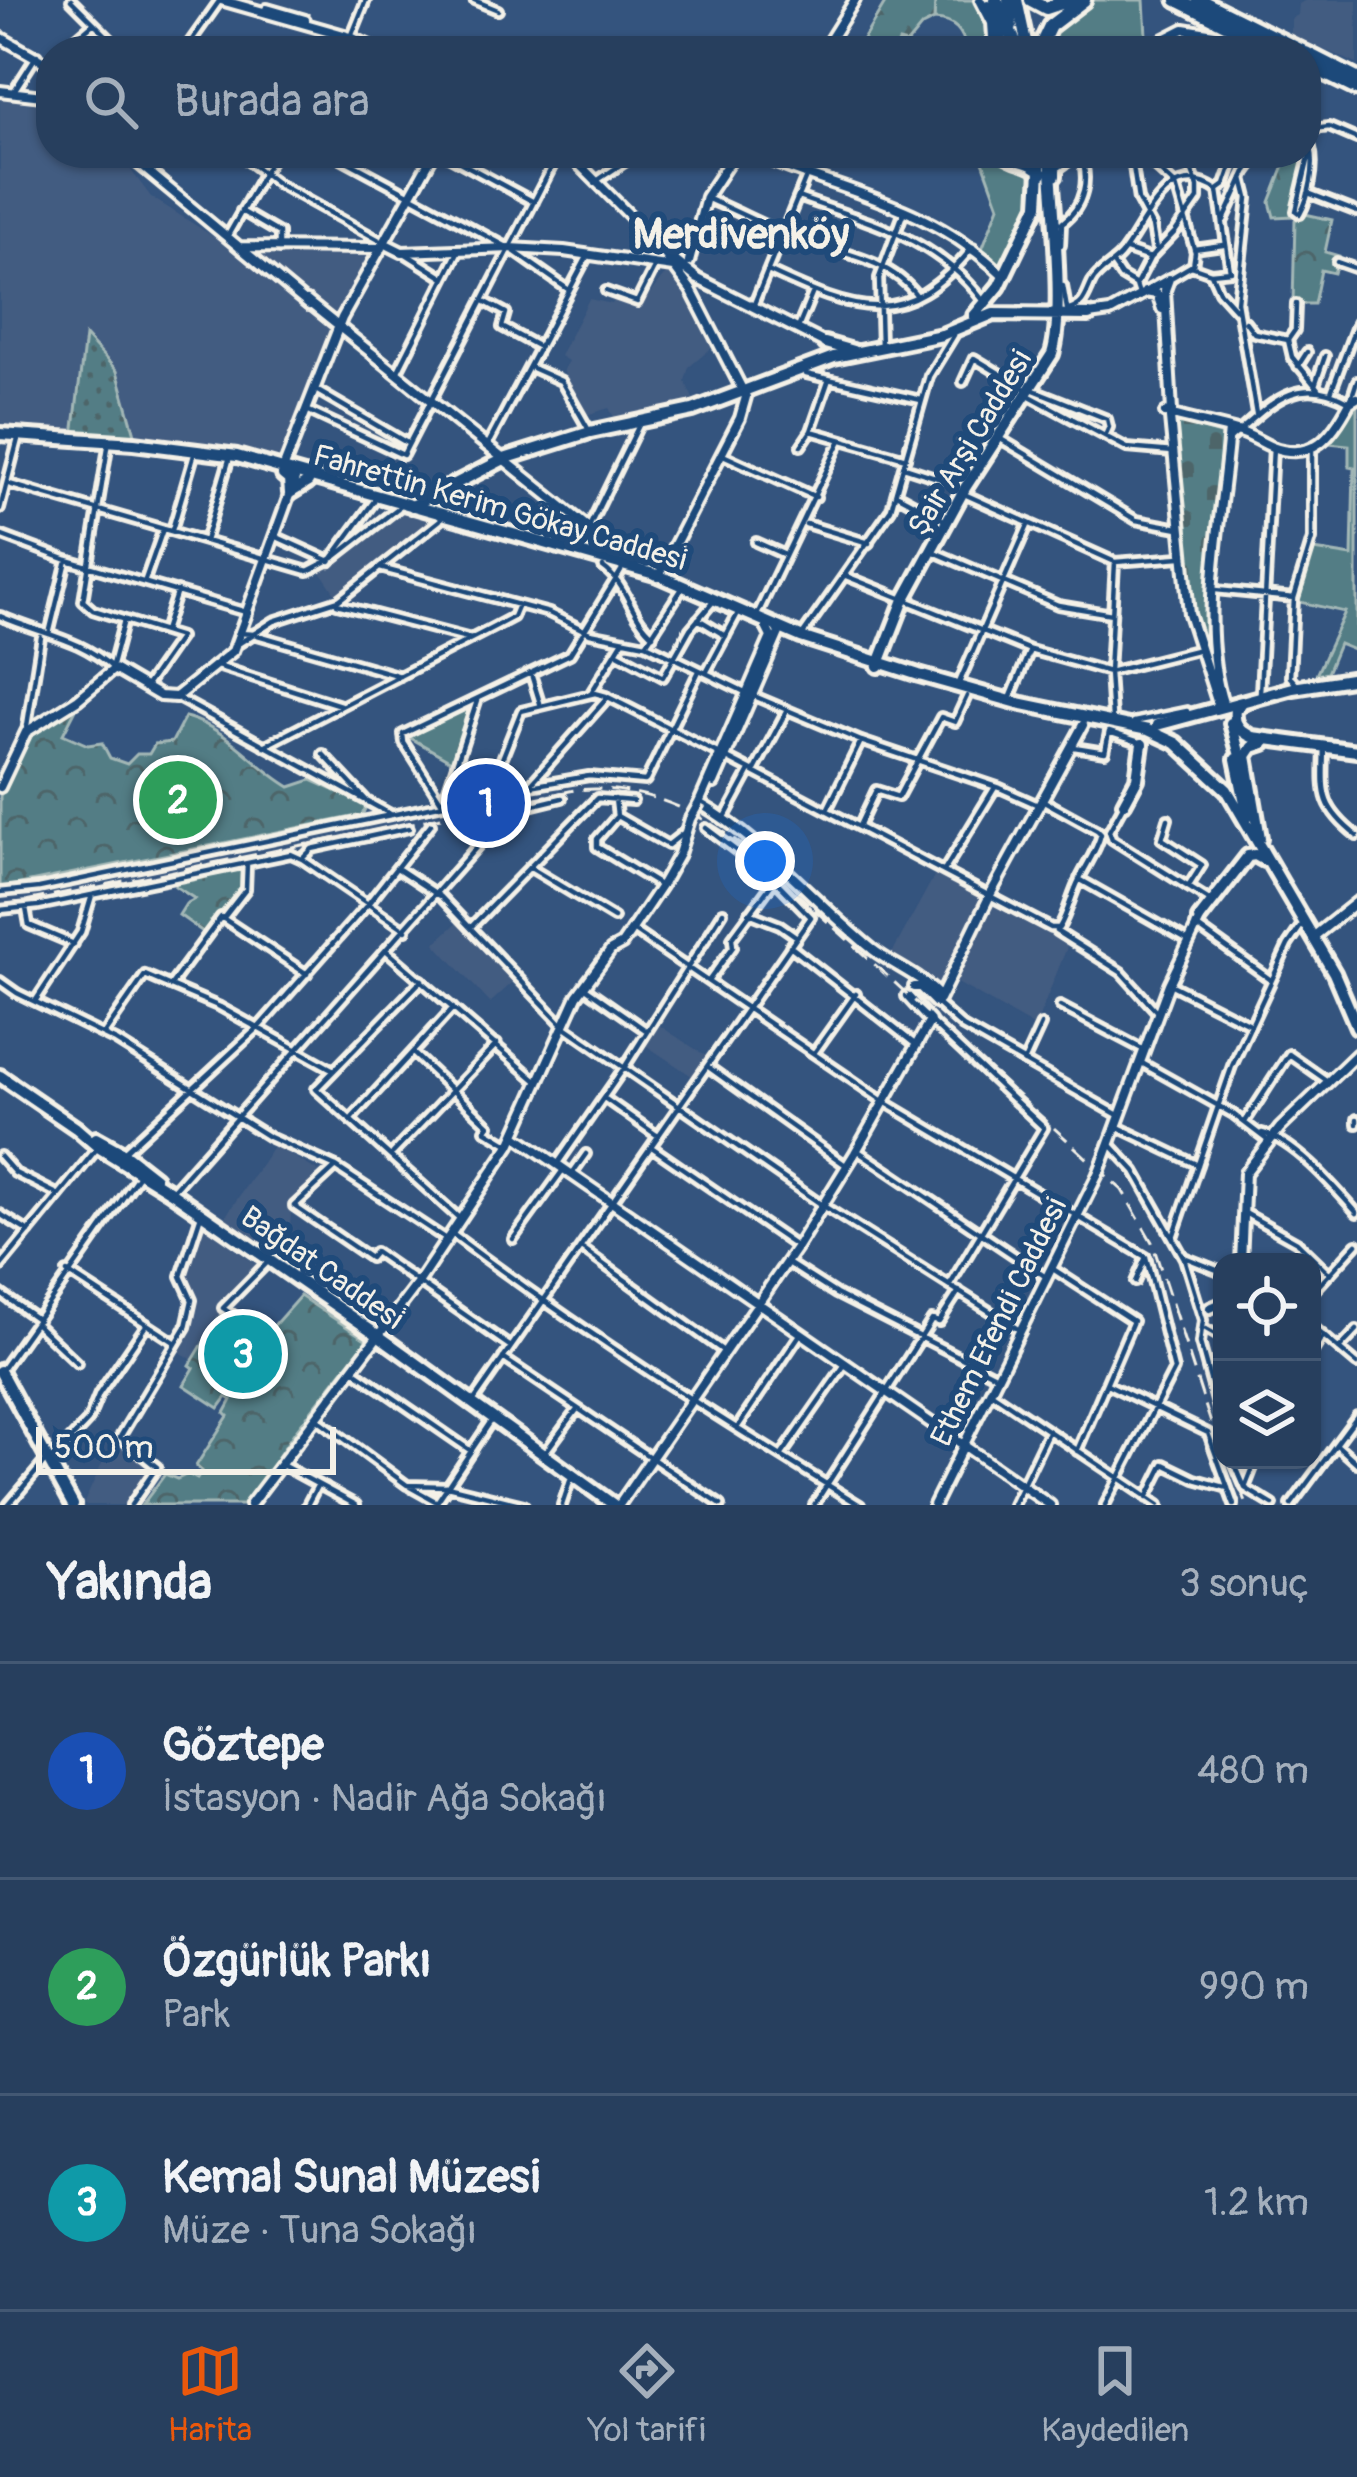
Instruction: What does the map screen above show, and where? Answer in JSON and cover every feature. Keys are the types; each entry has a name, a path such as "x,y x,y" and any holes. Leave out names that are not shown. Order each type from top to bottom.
{"highway":[{"path":"1018,0 1046,8 1070,0"},
{"path":"1037,36 1084,0"},
{"path":"1163,0 1211,17"},
{"path":"1177,0 1249,36"},
{"path":"1199,0 1272,36"},
{"path":"987,1 1008,36"},
{"path":"1321,60 1357,76"},
{"path":"1321,71 1357,89"}],"main road":[{"path":"1017,36 1018,0"},
{"path":"1038,168 1042,173"},
{"path":"1043,168 1037,212 1042,215 1052,209 1055,168"},
{"name":"Şair Arşi Caddesi","path":"875,664 962,493 1052,354 1064,312 1056,290 1056,226 1048,168"},
{"path":"964,323 996,291 1038,205"},
{"path":"1026,226 1041,220 1056,226"},
{"path":"1032,315 1049,309 1056,290"},
{"path":"996,291 995,310 1003,314"},
{"path":"745,395 856,352 942,334 964,323 1003,314 1089,315"},
{"path":"825,343 833,361"},
{"path":"825,343 856,352"},
{"path":"504,459 745,395 833,361"},
{"path":"420,510 432,495 504,459 590,432 639,424"},
{"name":"Fahrettin Kerim Gökay Caddesi","path":"0,437 194,455 290,475 641,571 769,626 968,696 1110,729"},
{"name":"Fahrettin Kerim Gökay Caddesi","path":"18,440 230,454 618,575 660,578 737,615 875,664 1176,743 1227,790 1252,828"},
{"path":"290,475 290,493"},
{"path":"1156,725 1302,686 1357,679"},
{"path":"1254,698 1234,710 1238,727 1250,736 1357,751"},
{"path":"1222,706 1249,801"},
{"path":"1235,740 1252,828 1331,977 1357,1042"},
{"path":"1241,761 1246,746 1273,742"},
{"path":"1252,828 1246,753 1256,745 1273,742"},
{"path":"1124,803 1137,778 1137,743"},
{"path":"1211,902 1246,844"},
{"path":"1197,922 1249,856 1264,856"},
{"path":"1264,856 1336,977 1357,1027"},
{"name":"Bağdat Caddesi","path":"0,1076 616,1505"},
{"path":"76,1128 123,1153 171,1192"},
{"path":"0,1371 73,1505"}],"street":[{"path":"196,36 221,0 257,6"},
{"path":"237,0 349,35 367,0"},
{"path":"474,0 498,10"},
{"path":"832,36 855,0"},
{"path":"72,1 108,36"},
{"path":"987,1 992,23 1004,36"},
{"path":"78,36 94,22"},
{"path":"1171,36 1184,29 1214,34"},
{"path":"0,37 36,55"},
{"path":"13,92 36,68"},
{"path":"0,91 36,96"},
{"path":"1321,128 1357,139"},
{"path":"144,168 641,571"},
{"path":"255,168 382,247"},
{"path":"226,237 265,168"},
{"path":"360,168 510,248 569,290"},
{"path":"306,410 356,295 425,168"},
{"path":"471,168 534,202"},
{"path":"306,410 403,455 554,168"},
{"path":"582,168 681,266 745,395 743,411 660,578"},
{"path":"598,180 616,168"},
{"path":"681,266 706,197 722,168"},
{"path":"785,168 906,208 973,247 1004,276"},
{"name":"Şair Arşi Caddesi","path":"1064,312 1056,226 1073,214 1084,193 1084,168"},
{"path":"1133,168 1138,200 1148,214 1156,251"},
{"path":"1156,168 1175,186 1186,214 1193,266"},
{"path":"1144,290 1150,258 1175,232 1200,193 1190,168"},
{"path":"1218,191 1231,168"},
{"path":"1224,220 1250,168"},
{"path":"1305,194 1308,168"},
{"path":"1297,217 1311,168"},
{"path":"754,304 806,177"},
{"path":"1234,271 1248,198 1243,178"},
{"path":"1064,312 1082,304 1092,282 1125,249 1165,191 1194,182 1218,191"},
{"path":"1218,191 1223,244 1234,271 1256,414"},
{"path":"1305,194 1357,212"},
{"path":"706,197 784,233 882,266 905,279 917,296"},
{"path":"798,197 917,240 955,269 986,304"},
{"path":"881,347 882,266 906,208"},
{"path":"242,212 279,233 279,248"},
{"path":"654,240 698,279 825,343"},
{"path":"1194,249 1223,244"},
{"path":"240,248 382,247 402,252 510,248 681,266"},
{"path":"768,271 843,304 893,306 917,296 955,269 973,247"},
{"path":"1125,249 1150,258"},
{"path":"397,373 459,250"},
{"path":"606,291 638,302 663,251"},
{"path":"402,252 444,278"},
{"path":"487,446 589,253"},
{"path":"1337,262 1357,269"},
{"path":"1112,263 1121,276 1163,299"},
{"path":"1089,315 1110,312 1193,266 1211,273 1234,271"},
{"path":"1211,273 1254,332 1288,340"},
{"path":"1110,729 1222,706 1189,614 1181,557 1163,299 1169,278"},
{"path":"691,290 693,280 698,279"},
{"path":"798,328 813,292"},
{"path":"484,302 506,313 502,327 539,347"},
{"path":"1288,340 1295,330 1296,304"},
{"path":"801,637 869,542 896,494 929,376 964,323"},
{"path":"1331,392 1357,323"},
{"path":"290,475 306,410 342,328"},
{"path":"1288,340 1298,367 1317,387 1353,400"},
{"path":"1298,367 1307,352"},
{"path":"1317,387 1325,356"},
{"path":"963,382 974,358 1127,448 1172,452"},
{"path":"530,368 561,381 590,432"},
{"path":"806,374 921,400"},
{"path":"1170,414 1221,423 1273,447 1312,451 1336,428 1353,400 1357,381"},
{"path":"801,446 812,431 828,382"},
{"path":"1210,666 1228,441 1234,430 1283,396 1317,387"},
{"path":"316,390 407,442"},
{"path":"1027,390 1107,419 1105,436"},
{"path":"588,531 639,424"},
{"path":"812,431 906,458"},
{"path":"997,437 1136,520 1180,528"},
{"path":"0,509 18,440"},
{"path":"250,1505 418,1283 513,1141 584,987 631,929 679,854 682,834 701,805 771,637 769,626 785,555 840,442"},
{"path":"108,447 85,606 180,637 145,687"},
{"path":"1254,698 1273,447"},
{"path":"1302,686 1290,677 1294,598 1312,539 1312,451"},
{"path":"172,531 194,455"},
{"path":"722,455 816,497"},
{"path":"205,541 229,460"},
{"path":"904,466 940,478"},
{"path":"9,484 308,571 330,561 398,508"},
{"path":"176,697 218,663 239,637 290,493"},
{"path":"962,493 1115,562 1181,557"},
{"path":"896,494 947,522"},
{"path":"330,561 374,501"},
{"path":"239,637 334,603 440,520"},
{"path":"803,523 869,542"},
{"path":"957,686 1029,523"},
{"path":"144,582 163,529"},
{"path":"0,535 88,567 247,613"},
{"path":"274,536 330,561"},
{"path":"756,542 785,555"},
{"path":"932,550 1058,605 1112,614"},
{"path":"0,787 26,732 45,634 67,560"},
{"path":"1072,746 1105,752 1110,729 1115,562"},
{"path":"380,568 557,616 586,632 646,644 861,741 1041,803 1096,830 1100,842 1079,879 1063,923 1052,928"},
{"path":"443,804 402,736 570,655 618,575"},
{"path":"618,575 644,627 653,634"},
{"path":"846,576 1030,650 1109,672 1200,650"},
{"path":"646,644 681,590"},
{"path":"1214,590 1294,598"},
{"path":"164,632 177,591"},
{"path":"334,603 471,640"},
{"path":"616,652 663,677 712,603"},
{"path":"264,746 512,618 518,605"},
{"path":"737,615 671,729 644,781 590,776 493,792 489,783 518,715 541,704 591,693 608,697 671,729 827,810 859,826 944,871 992,895 1052,928 1121,971 1158,1013"},
{"path":"0,616 45,634 62,635 163,698 176,697 392,815"},
{"path":"698,619 726,636"},
{"path":"26,732 76,701 113,667 124,620"},
{"path":"267,638 269,623"},
{"path":"239,637 254,634 400,676"},
{"path":"591,693 623,640"},
{"path":"1009,701 1030,650"},
{"path":"218,663 342,706"},
{"path":"531,674 541,704"},
{"path":"859,826 875,790 898,797 941,717 955,722 968,696"},
{"path":"529,786 608,697"},
{"path":"443,804 478,699"},
{"path":"724,819 787,710"},
{"path":"938,1000 1083,725"},
{"path":"1110,729 1137,743"},
{"path":"827,810 861,741"},
{"path":"1324,746 1323,794 1328,811 1357,836"},
{"path":"322,754 370,804"},
{"path":"944,871 995,787"},
{"path":"171,1192 508,813 562,798"},
{"path":"471,927 597,798 632,801"},
{"path":"0,892 468,799"},
{"path":"615,799 617,816 598,838 597,847 661,886"},
{"path":"1124,803 1108,832 1112,839 1211,902 1187,940 1110,1144 1135,1171 1184,1257 1202,1317 1200,1341 1213,1389"},
{"path":"701,805 757,843 868,946 922,980 960,1025 1120,1115"},
{"path":"617,816 668,845 682,834"},
{"path":"1168,819 1162,839 1202,865 1188,887"},
{"path":"1096,830 1105,830 1114,820"},
{"path":"123,1153 258,1028 368,904 431,824"},
{"path":"302,860 313,849 409,828"},
{"path":"472,1403 811,914 706,828"},
{"path":"1100,842 1112,839"},
{"path":"0,910 292,854 406,929"},
{"path":"170,986 217,919 224,917 246,889 247,863"},
{"path":"529,867 614,918"},
{"path":"397,868 437,894 564,1026 822,1205 1022,1332"},
{"path":"1079,879 1187,940"},
{"path":"709,980 775,880"},
{"path":"35,1001 88,918 92,895"},
{"path":"1313,937 1357,902"},
{"path":"26,908 29,925 74,944"},
{"path":"513,1239 564,1170 604,1098 723,912"},
{"path":"749,913 797,937"},
{"path":"224,917 307,974"},
{"path":"1197,922 1271,980"},
{"path":"1173,1237 1217,1105 1271,980 1301,926"},
{"path":"631,929 884,1101 1146,1257 1174,1365 1105,1505"},
{"path":"790,946 916,1045"},
{"path":"387,951 539,1083"},
{"path":"104,1034 147,975 334,1070"},
{"path":"422,980 316,1089 460,1219"},
{"path":"0,981 104,1034 267,1136 336,1167 449,1237 690,1401 860,1505"},
{"path":"1169,984 1251,1024"},
{"path":"584,987 647,1031"},
{"path":"914,987 938,1000"},
{"path":"814,1053 856,994"},
{"path":"907,996 1044,1126 950,1285"},
{"path":"1060,1006 1144,1050"},
{"path":"351,1119 454,1007"},
{"path":"616,1505 786,1262 848,1166 930,1021"},
{"path":"1024,1063 1041,1025"},
{"path":"392,1154 497,1044"},
{"path":"412,1053 489,1125 485,1130 564,1170 1051,1505"},
{"path":"1245,1122 1288,1054 1327,1081"},
{"path":"1241,1253 1243,1178 1268,1137 1357,1054"},
{"path":"1140,1062 1268,1137 1329,1182 1357,1213"},
{"path":"707,1066 848,1166"},
{"path":"604,1098 658,1137"},
{"path":"1116,1126 1200,1166"},
{"name":"Ethem Efendi Caddesi","path":"934,1505 1000,1378 1110,1144"},
{"path":"0,1267 98,1147"},
{"path":"652,1147 796,1246"},
{"path":"857,1150 980,1235 1133,1321 1077,1451"},
{"path":"564,1170 586,1154"},
{"path":"0,1156 15,1173 59,1196"},
{"path":"336,1167 294,1205 370,1258 375,1252 511,1347"},
{"path":"0,1371 139,1175"},
{"path":"1243,1212 1297,1242 1330,1274"},
{"path":"0,1214 28,1232"},
{"path":"131,1505 158,1467 120,1437 190,1316 191,1300 181,1276 201,1215"},
{"path":"1321,1284 1357,1244"},
{"path":"580,1248 725,1352"},
{"path":"1135,1282 1146,1257"},
{"path":"1184,1257 1213,1268"},
{"path":"259,1334 223,1308 268,1262"},
{"path":"786,1262 836,1294 1000,1378"},
{"path":"68,1272 176,1343"},
{"path":"814,1505 932,1320 939,1322 958,1291"},
{"path":"0,1293 77,1363"},
{"path":"1199,1306 1210,1308"},
{"path":"1202,1317 1213,1307"},
{"path":"8,1505 88,1420 147,1324"},
{"path":"1204,1328 1213,1333"},
{"path":"1340,1349 1357,1330"},
{"path":"736,1429 801,1333"},
{"path":"1321,1338 1323,1335 1357,1364"},
{"path":"503,1358 721,1505"},
{"path":"781,1456 846,1363"},
{"path":"352,1369 471,1451"},
{"path":"1107,1384 1210,1435 1234,1505"},
{"path":"992,1394 1159,1505"},
{"path":"544,1455 577,1411"},
{"path":"1291,1505 1357,1416"},
{"path":"315,1417 437,1502 494,1418"},
{"path":"1013,1505 1048,1432"},
{"path":"1338,1446 1357,1462"},
{"path":"279,1463 356,1505"},
{"path":"1147,1498 1164,1464 1228,1488"},
{"path":"1237,1469 1245,1488 1273,1505"},
{"path":"1245,1488 1252,1469"},
{"path":"562,1505 572,1475"},
{"path":"407,1485 447,1486 524,1505"},
{"path":"307,1505 317,1486"},
{"path":"1255,1505 1258,1496"}],"shaded area":[{"path":"1357,0 1357,64 1321,48 1321,36 1291,35 1291,19 1298,15 1299,4"},
{"path":"0,97 36,101 36,168 129,168 151,197 225,244 330,328 278,465 220,448 136,438 117,371 85,338 73,436 0,427"},
{"path":"257,251 375,252 335,318 257,256"},
{"path":"667,272 683,284 715,345 689,367 685,381 695,403 617,422 609,408 586,415 563,370 568,361 560,356 589,299 612,304 615,298 640,306"},
{"path":"398,511 429,523 337,596 321,572"},
{"path":"937,871 988,895 937,989 890,957"},
{"path":"995,900 1065,940 1067,947 1035,1027 954,981"},
{"path":"458,922 513,982 490,1003 435,943"},
{"path":"654,1022 709,1058 695,1078 641,1042"},
{"path":"274,1145 319,1172 287,1207 290,1228 272,1253 223,1220"},
{"path":"199,1223 264,1270 239,1296 229,1292 193,1360 175,1349 190,1324 193,1297 182,1280"},
{"path":"112,1442 155,1471 127,1505 83,1505"}],"green space":[{"path":"887,0 935,0 934,20 914,36 865,36"},
{"path":"935,0 975,0 986,18 988,36 962,36 947,22 934,20"},
{"path":"1092,0 1144,0 1146,36 1047,36"},
{"path":"985,168 1035,172 1033,206 1002,267 982,249 999,206"},
{"path":"1283,168 1304,168 1294,216 1274,217 1270,202"},
{"path":"1305,214 1332,220 1325,252 1339,256 1334,273 1321,270 1314,304 1293,304 1295,220"},
{"path":"85,336 117,371 136,438 73,436"},
{"path":"1357,402 1357,648 1339,644 1327,673 1316,675 1345,612 1295,601 1314,550 1352,556 1354,468 1349,467 1349,445 1328,443"},
{"path":"1175,421 1224,435 1209,664 1191,614"},
{"path":"472,706 453,762 409,737"},
{"path":"72,707 76,709 63,734 88,745 102,743 110,758 127,764 137,754 149,754 155,744 172,742 185,717 217,731 290,787 311,780 367,805 362,815 0,888 0,796 25,739"},
{"path":"245,866 244,889 203,932 179,915 195,899 175,886 176,882"},
{"path":"300,1296 367,1340 294,1433 246,1505 142,1505 165,1474 197,1479 202,1471 196,1466 228,1416 225,1413 232,1400 227,1397 219,1408 184,1385 194,1368 190,1365 221,1314 262,1339"}],"railway":[{"path":"0,906 575,790 626,792 674,805 718,828 759,859 1122,1190 1152,1242 1213,1429"},
{"path":"1233,1469 1247,1505"}],"place":[{"name":"Özgürlük Parkı","path":"178,800"},
{"name":"Göztepe","path":"486,803"},
{"name":"Kemal Sunal Müzesi","path":"243,1354"}],"district":[{"name":"Merdivenköy","path":"741,235"}]}
